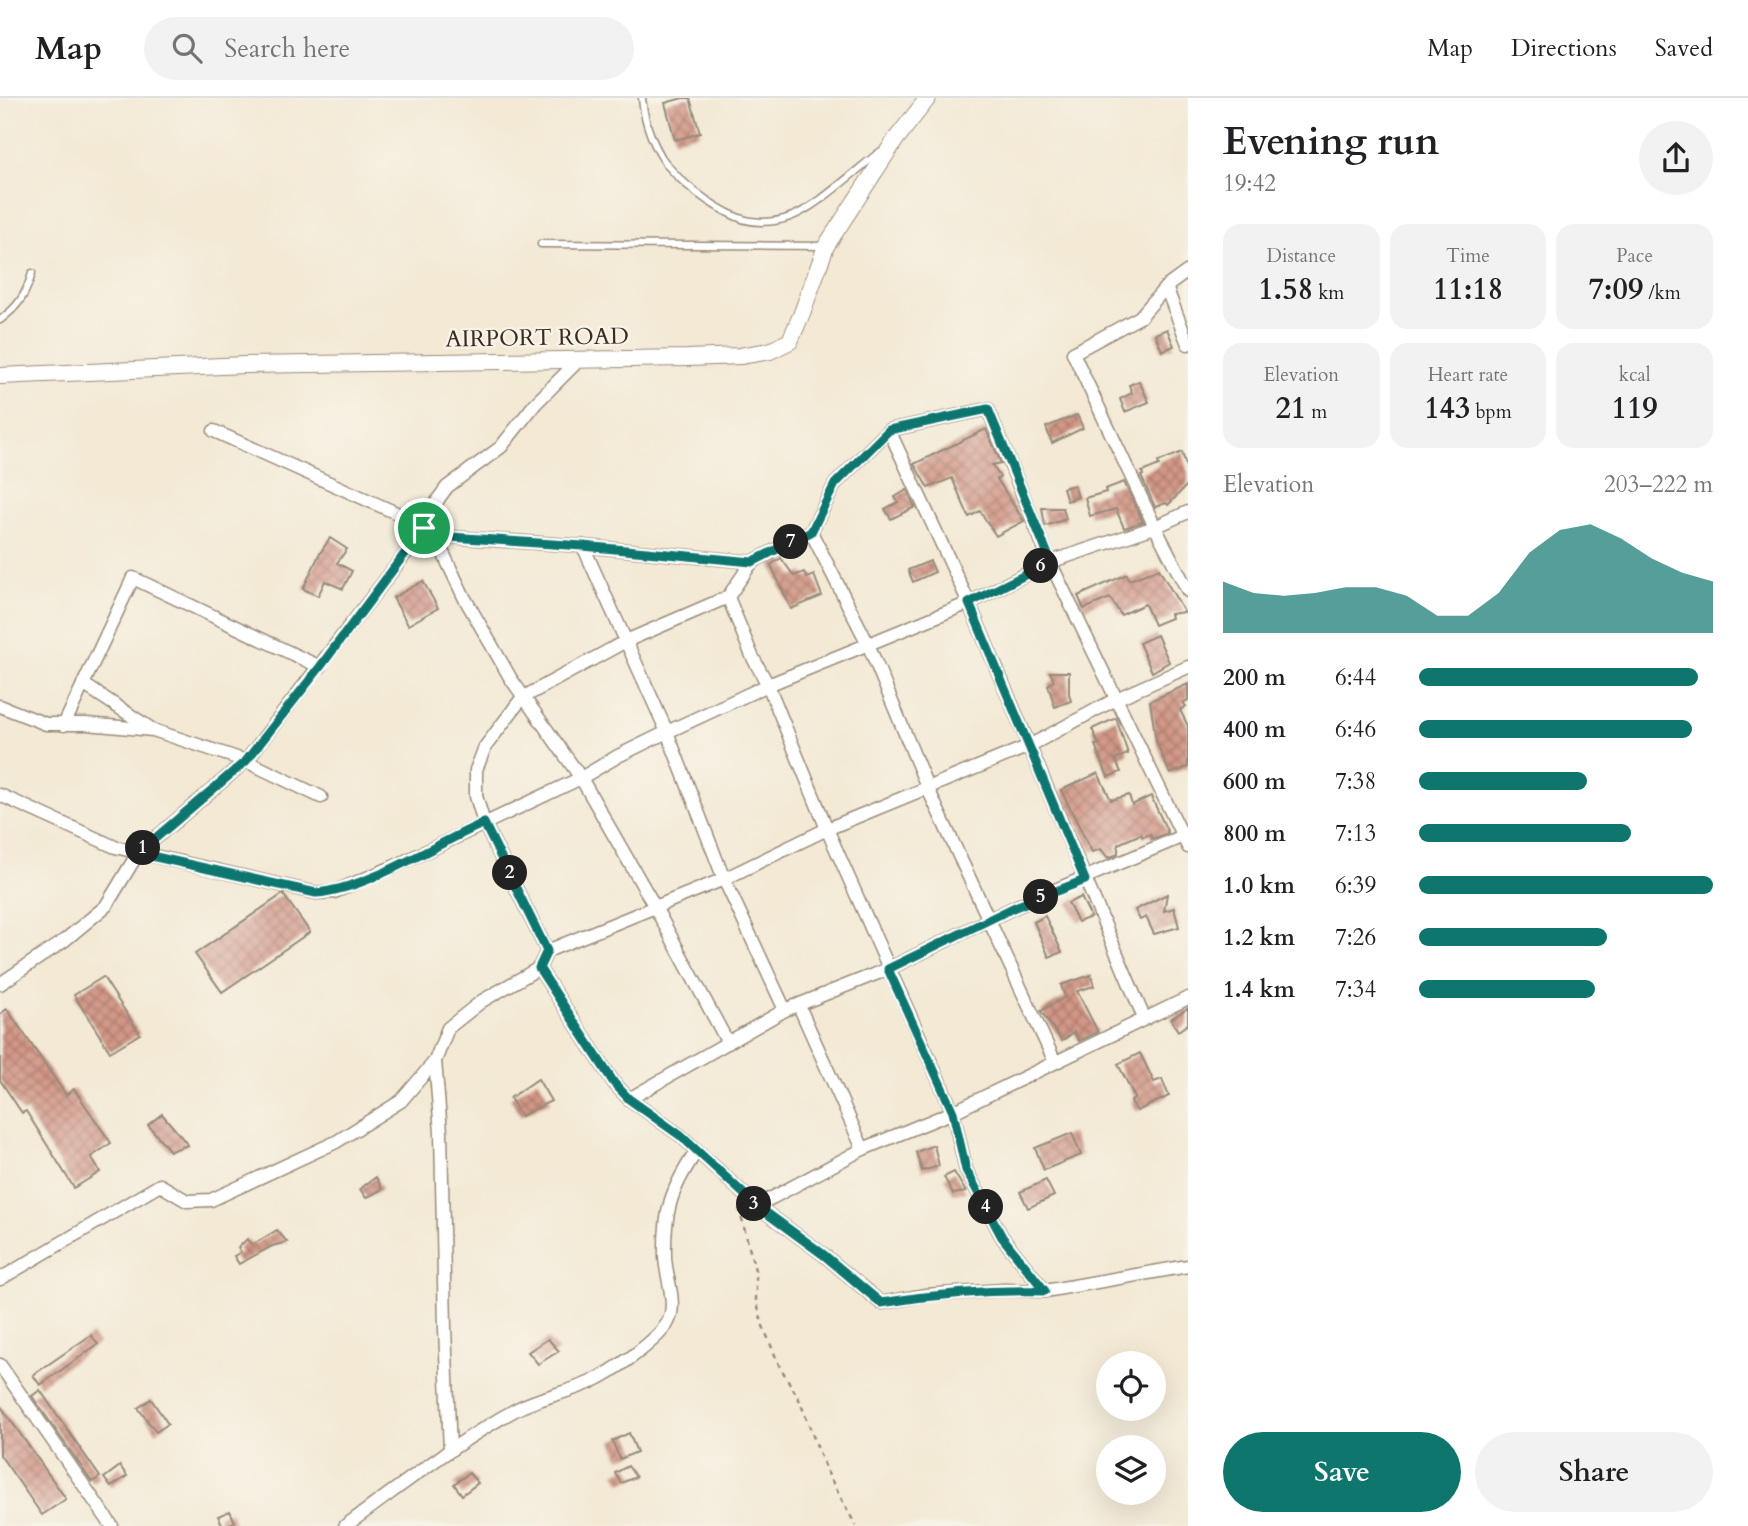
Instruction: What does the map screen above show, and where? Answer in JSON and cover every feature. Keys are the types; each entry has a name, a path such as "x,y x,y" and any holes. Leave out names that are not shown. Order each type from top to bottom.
{"street":[{"name":"AIRPORT ROAD","path":"0,376 244,365 688,358 740,356 770,351 790,341 803,313 826,246 896,139 928,98"},
{"path":"1188,271 1166,287 1140,317 1073,354 1188,591"},
{"path":"1166,287 1188,344"},
{"path":"0,985 65,940 106,906 138,853 246,761 424,528 447,487 501,447 535,404 580,359"},
{"path":"547,951 484,823 476,796 476,770 485,747 522,698 626,641 728,597 752,562 811,532 835,484 889,430 988,409 1051,562 1187,839 1015,907 888,969 785,1010 629,1099"},
{"path":"889,430 969,603 1144,1018"},
{"path":"214,431 424,528 435,536 464,597 522,698 580,778 655,907 728,1043"},
{"path":"0,795 115,847 316,893 334,892 393,867 580,778 667,732 768,685 969,603 1051,562 1155,527 1188,512"},
{"path":"811,532 868,644 928,789 1055,1062"},
{"path":"435,536 583,546 752,562"},
{"path":"583,546 667,732 724,879 785,1010"},
{"path":"64,725 133,578 320,667"},
{"path":"728,597 888,969 953,1112 966,1170 1002,1237 1045,1291"},
{"path":"0,1279 160,1185 187,1201 211,1200 336,1142 401,1101 435,1061 448,1028 482,1001 539,968 547,951 724,879 827,829 1029,746 1116,699 1188,667"},
{"path":"83,684 153,730"},
{"path":"0,706 46,724 87,724 153,730 246,761 321,797"},
{"path":"539,968 614,1083 629,1099 681,1136 757,1206 824,1255 881,1303 952,1293 1045,1291 1188,1266"},
{"path":"757,1206 863,1149 953,1112 1188,998"},
{"path":"799,1006 863,1149"},
{"path":"435,1061 441,1132 450,1451"},
{"path":"345,1526 450,1451 518,1408 593,1381 645,1348 668,1322 672,1291 665,1259 667,1208 678,1178 696,1152"},
{"path":"0,1365 112,1526"}],"lane":[{"path":"642,98 651,137 664,160 681,180 730,213 756,222 791,217 806,209 896,139"},
{"path":"541,244 826,246"},
{"path":"0,320 15,310 27,293 32,273"}],"path":[{"path":"733,1185 756,1274 756,1300 762,1326 779,1365 799,1399 826,1470 856,1526"}],"building":[{"path":"690,98 700,133 675,140 665,103"},
{"path":"1167,329 1174,346 1162,351 1155,334"},
{"path":"1139,381 1149,402 1125,412 1120,399 1132,393 1129,385"},
{"path":"1077,415 1083,428 1052,443 1046,427"},
{"path":"986,429 1001,463 992,465 1000,477 997,479 1024,521 996,536 980,511 969,517 952,478 928,488 914,464"},
{"path":"1182,452 1188,484 1168,505 1166,503 1155,507 1141,476 1142,472"},
{"path":"1124,482 1143,522 1124,528 1116,509 1090,516 1085,498 1106,492 1105,489"},
{"path":"1074,485 1078,497 1067,501 1063,488"},
{"path":"907,490 915,507 891,519 885,509 898,502 895,497"},
{"path":"1042,508 1063,508 1066,519 1045,526"},
{"path":"330,538 347,549 337,563 352,571 343,589 325,581 318,596 303,589"},
{"path":"781,558 794,576 804,572 807,578 814,575 822,596 791,609 771,565"},
{"path":"930,561 935,572 913,582 908,570"},
{"path":"1159,569 1184,612 1170,614 1171,618 1154,625 1145,604 1121,615 1110,598 1084,609 1078,596 1127,574 1129,580"},
{"path":"423,581 438,608 408,625 393,598"},
{"path":"1157,635 1169,662 1152,672 1139,643"},
{"path":"1050,672 1069,672 1071,701 1055,707 1048,685 1054,681"},
{"path":"1188,684 1188,700 1183,703 1186,706 1180,710 1188,726 1188,767 1170,774 1156,741 1150,701"},
{"path":"1116,718 1128,754 1115,759 1121,772 1108,777 1095,745 1099,744 1092,729"},
{"path":"1098,773 1111,800 1129,795 1132,805 1151,796 1168,833 1152,839 1150,834 1143,837 1141,834 1118,844 1118,854 1108,858 1101,849 1092,852 1061,790"},
{"path":"283,894 310,932 222,992 195,954"},
{"path":"1167,894 1164,911 1174,908 1179,927 1154,934 1146,917 1140,920 1135,910"},
{"path":"1081,897 1091,917 1078,922 1068,903"},
{"path":"1045,916 1062,952 1049,957 1034,922"},
{"path":"1091,975 1094,986 1077,991 1098,1032 1079,1041 1074,1032 1062,1041 1041,1011 1065,997 1061,985"},
{"path":"103,977 140,1034 110,1052 74,995"},
{"path":"1188,1008 1188,1024 1178,1031 1171,1019"},
{"path":"7,1009 66,1095 74,1089 111,1143 91,1157 100,1172 74,1188 26,1111 22,1113 0,1080 0,1014"},
{"path":"1140,1053 1154,1082 1162,1079 1169,1096 1137,1111 1131,1101 1135,1098 1118,1064"},
{"path":"538,1079 551,1101 521,1116 510,1098"},
{"path":"162,1114 188,1145 170,1151 148,1125"},
{"path":"1072,1133 1081,1155 1044,1170 1035,1148"},
{"path":"934,1145 939,1166 922,1171 916,1152"},
{"path":"954,1172 966,1192 953,1194 944,1177"},
{"path":"376,1177 382,1189 366,1198 360,1189"},
{"path":"1046,1180 1054,1196 1028,1208 1020,1192"},
{"path":"277,1230 287,1242 272,1246 239,1264 234,1256 241,1252 238,1248 247,1239 252,1245"},
{"path":"91,1335 98,1344 40,1385 33,1375"},
{"path":"548,1339 559,1351 538,1364 528,1352"},
{"path":"40,1390 100,1477 92,1482 32,1396"},
{"path":"151,1399 168,1424 156,1432 138,1408"},
{"path":"0,1405 66,1499 42,1515 0,1455"},
{"path":"629,1433 637,1452 620,1459 612,1441"},
{"path":"120,1466 127,1476 111,1487 104,1478"},
{"path":"628,1466 636,1477 621,1483 615,1473"},
{"path":"469,1473 478,1483 462,1495 454,1484"},
{"path":"230,1511 235,1522 223,1526 218,1516"}],"route":[{"path":"988,409 1051,562 969,603 1085,880 1015,907 888,969 953,1112 966,1170 1002,1237 1045,1291 1004,1290 926,1295 881,1303 824,1255 757,1206 681,1136 629,1099 614,1083 539,968 547,951 484,823 334,892 316,893 138,853 246,761 424,528 435,536 583,546 752,562 811,532 835,484 889,430 988,409"}]}
